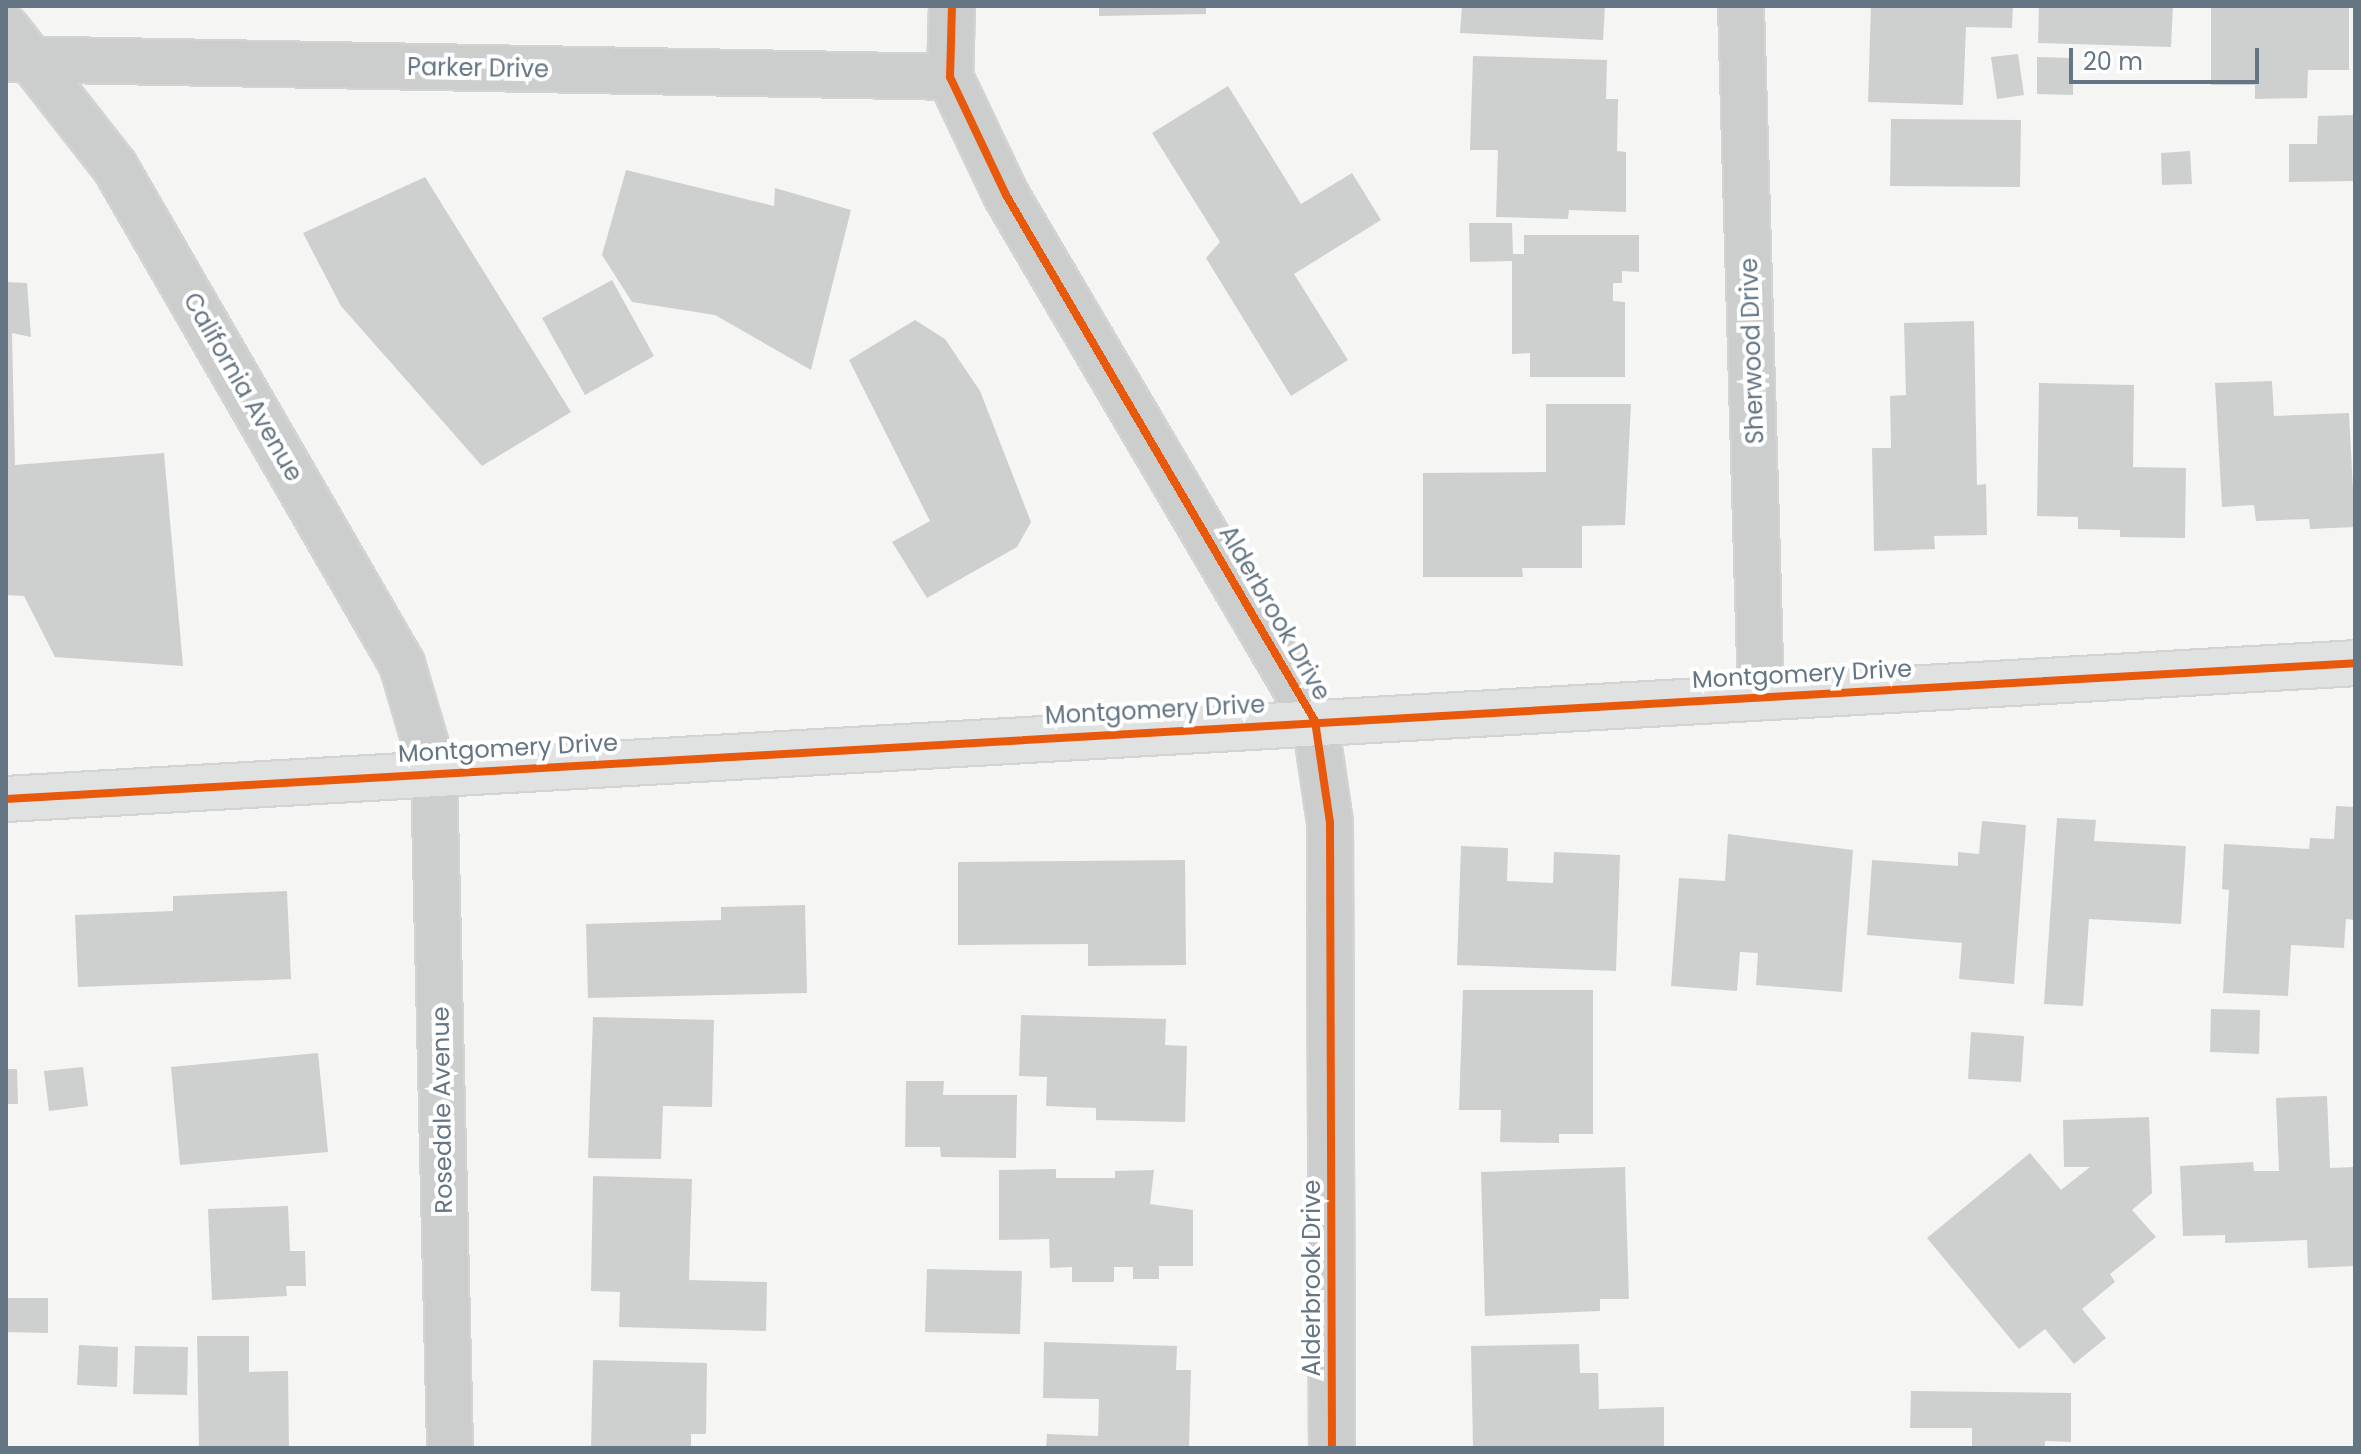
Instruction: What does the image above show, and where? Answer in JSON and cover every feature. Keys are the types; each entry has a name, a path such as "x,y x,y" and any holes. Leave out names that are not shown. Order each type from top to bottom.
{"main road":[{"name":"Montgomery Drive","path":"6,799 2355,663"}],"street":[{"name":"Alderbrook Drive","path":"952,6 950,77 1006,195 1315,721 1330,822 1332,1448"},
{"name":"Sherwood Drive","path":"1741,6 1761,697"},
{"name":"Parker Drive","path":"14,49 950,77"},
{"name":"California Avenue","path":"14,49 115,167 369,603 402,664 434,772"},
{"name":"Rosedale Avenue","path":"434,772 450,1448"}],"building":[{"path":"1099,6 1206,6 1206,14 1099,16"},
{"path":"1462,6 1605,6 1603,40 1460,33"},
{"path":"1871,6 2013,6 2012,28 1966,27 1963,105 1868,102"},
{"path":"2039,6 2173,6 2171,47 2038,43"},
{"path":"2211,6 2349,6 2349,70 2308,70 2307,98 2255,99 2255,85 2211,85"},
{"path":"2018,54 2024,95 1997,99 1991,57"},
{"path":"1473,56 1607,60 1606,99 1618,99 1617,151 1626,152 1626,212 1569,210 1568,219 1496,217 1498,150 1470,150"},
{"path":"2037,57 2073,58 2073,95 2037,94"},
{"path":"1228,86 1301,204 1352,173 1381,220 1294,274 1348,360 1291,396 1206,258 1220,242 1152,133"},
{"path":"2355,115 2355,181 2289,182 2289,144 2317,144 2318,116"},
{"path":"1891,119 2021,120 2020,187 1890,186"},
{"path":"2190,151 2192,184 2162,185 2161,153"},
{"path":"626,170 774,206 775,188 851,210 811,370 715,315 632,302 602,255"},
{"path":"425,177 571,412 482,466 341,306 303,233"},
{"path":"1469,223 1512,223 1513,254 1524,254 1524,235 1639,235 1639,272 1622,271 1622,283 1613,283 1613,301 1625,302 1625,377 1530,377 1530,353 1512,354 1512,261 1470,262"},
{"path":"612,280 654,356 585,395 542,318"},
{"path":"6,282 27,283 31,337 12,333 15,465 164,453 183,666 55,657 24,596 6,595"},
{"path":"915,320 945,339 980,391 1031,522 1017,547 927,598 892,542 930,521 849,360"},
{"path":"1974,321 1977,485 1986,484 1987,535 1934,536 1935,549 1874,551 1872,448 1891,448 1890,396 1906,395 1904,323"},
{"path":"2272,381 2274,416 2349,413 2355,527 2310,529 2309,519 2256,521 2254,505 2222,507 2215,383"},
{"path":"2039,383 2134,385 2133,467 2186,468 2185,538 2120,537 2120,530 2078,529 2078,517 2037,516"},
{"path":"1546,404 1631,404 1625,525 1582,526 1582,568 1522,568 1523,577 1423,577 1423,473 1546,472"},
{"path":"2336,806 2355,807 2355,920 2346,919 2344,948 2291,945 2288,996 2223,993 2229,890 2222,889 2224,844 2309,849 2310,838 2334,839"},
{"path":"2057,818 2096,820 2094,841 2186,846 2181,924 2089,919 2083,1006 2044,1004"},
{"path":"1982,821 2026,825 2014,984 1959,979 1962,943 1867,935 1872,860 1958,866 1958,852 1979,854"},
{"path":"1728,834 1853,850 1842,992 1756,985 1758,953 1740,952 1737,991 1671,986 1679,878 1725,881"},
{"path":"1461,846 1508,848 1507,881 1553,883 1554,852 1620,855 1616,971 1457,965"},
{"path":"1185,860 1186,965 1088,966 1088,944 958,945 958,862"},
{"path":"287,891 291,979 78,987 75,915 173,911 173,896"},
{"path":"805,905 807,993 588,998 586,924 721,920 721,907"},
{"path":"1463,990 1593,990 1593,1134 1559,1134 1559,1143 1500,1142 1501,1110 1459,1110"},
{"path":"2211,1009 2260,1010 2259,1054 2210,1052"},
{"path":"1021,1015 1166,1019 1165,1045 1187,1046 1185,1122 1096,1120 1096,1108 1046,1106 1047,1077 1019,1076"},
{"path":"593,1017 714,1020 712,1107 663,1106 661,1159 588,1158"},
{"path":"1971,1032 2024,1036 2021,1082 1968,1079"},
{"path":"318,1053 328,1152 180,1165 171,1067"},
{"path":"83,1067 88,1106 49,1111 44,1071"},
{"path":"6,1069 17,1069 18,1104 6,1104"},
{"path":"906,1081 944,1081 943,1095 1017,1095 1016,1158 941,1157 940,1147 905,1147"},
{"path":"2327,1096 2330,1168 2355,1167 2355,1266 2308,1268 2307,1240 2225,1243 2225,1235 2183,1236 2180,1166 2253,1162 2254,1171 2279,1171 2276,1098"},
{"path":"2149,1117 2152,1193 2132,1210 2156,1237 2110,1274 2115,1282 2082,1309 2106,1338 2074,1364 2045,1329 2019,1349 1927,1238 2030,1153 2061,1190 2090,1167 2064,1167 2063,1120"},
{"path":"1625,1167 1629,1299 1600,1299 1600,1311 1485,1316 1481,1172"},
{"path":"1056,1169 1056,1178 1115,1178 1115,1171 1154,1170 1150,1204 1193,1210 1193,1266 1159,1266 1159,1279 1133,1279 1133,1267 1114,1267 1114,1282 1072,1282 1072,1267 1050,1268 1049,1239 999,1240 999,1170"},
{"path":"593,1176 692,1179 689,1280 767,1282 766,1331 619,1327 620,1292 591,1291"},
{"path":"288,1206 290,1251 305,1251 306,1286 286,1286 287,1296 212,1300 208,1209"},
{"path":"927,1269 1022,1271 1020,1334 925,1332"},
{"path":"6,1298 48,1298 48,1333 6,1332"},
{"path":"197,1336 249,1336 249,1372 288,1371 289,1448 199,1448"},
{"path":"1044,1342 1177,1346 1176,1370 1191,1370 1189,1448 1046,1448 1047,1434 1098,1436 1099,1399 1043,1398"},
{"path":"1579,1344 1580,1373 1598,1373 1599,1409 1664,1407 1664,1448 1473,1448 1471,1346"},
{"path":"79,1345 118,1347 117,1387 77,1385"},
{"path":"135,1346 188,1347 187,1395 133,1394"},
{"path":"593,1360 707,1363 706,1434 691,1434 691,1448 591,1448"},
{"path":"1911,1391 2071,1393 2071,1442 2045,1441 2045,1448 1972,1448 1972,1428 1910,1428"}],"cycle path":[{"path":"952,6 950,77 1006,195 1315,721 1330,822 1332,1448"},
{"path":"6,799 2355,663"}]}
